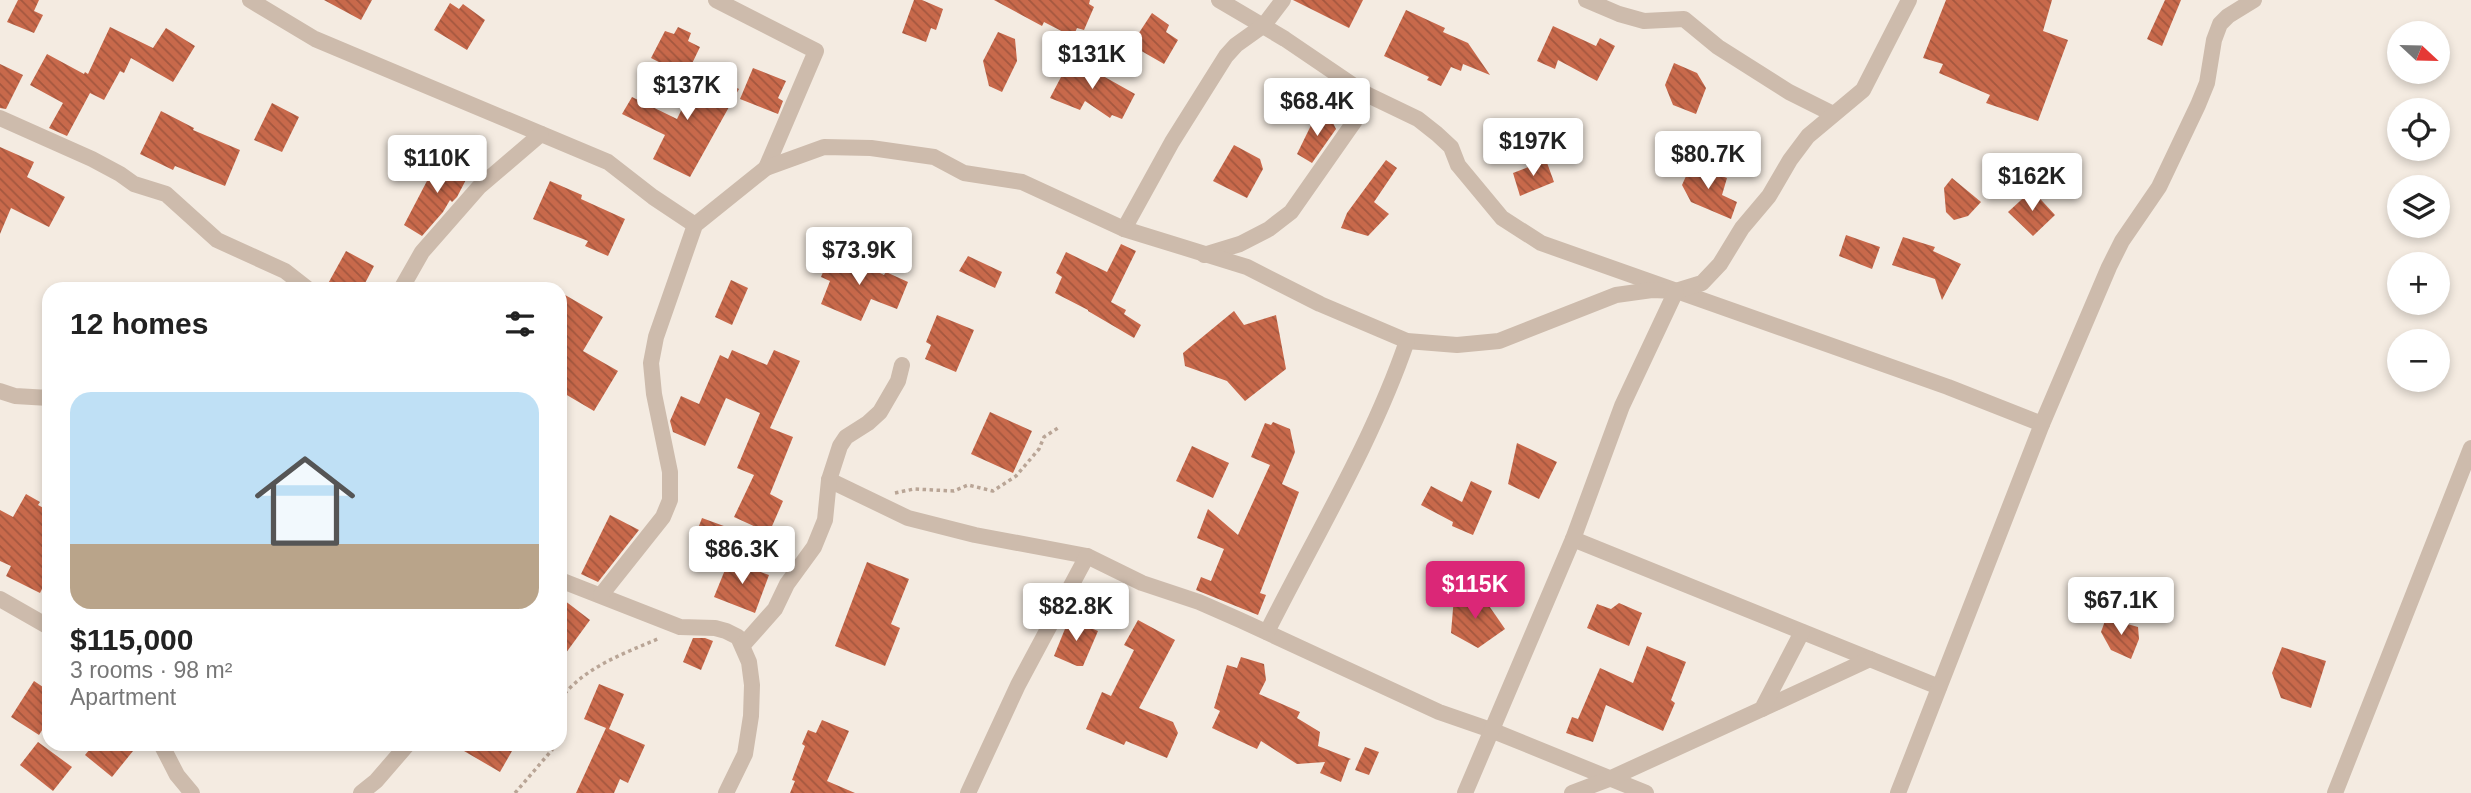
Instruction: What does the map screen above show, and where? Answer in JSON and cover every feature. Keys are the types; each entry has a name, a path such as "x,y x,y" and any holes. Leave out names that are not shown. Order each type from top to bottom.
{"street":[{"path":"250,0 315,39 608,162 695,225"},
{"path":"716,0 816,51 766,168"},
{"path":"1219,0 1264,25 1366,94 1418,119 1451,147 1458,165 1502,218 1541,243 1948,387 2042,424"},
{"path":"1124,229 1172,142 1226,56 1264,25 1283,0"},
{"path":"1586,0 1619,14 1644,20 1684,19 1718,47 1789,92 1833,114"},
{"path":"601,595 663,517 670,500 670,472 654,394 651,363 656,337 695,225 766,168 824,147 871,148 934,156 964,173 1021,182 1124,229 1247,267 1320,304 1407,341 1457,345 1499,341 1615,295 1652,290 1676,291 1702,283 1713,273 1742,228 1769,196 1808,136 1868,83 1909,0"},
{"path":"1898,793 2042,424 2109,267 2122,241 2159,187 2198,105 2207,83 2214,40 2220,24 2254,0"},
{"path":"1203,255 1240,244 1275,225 1291,212 1354,122 1366,94"},
{"path":"0,118 92,159 134,184 166,194 217,240 285,271 299,282"},
{"path":"405,282 422,252 478,187 541,134"},
{"path":"1465,793 1573,539 1622,406 1676,291"},
{"path":"1267,632 1322,530 1393,383 1407,341"},
{"path":"743,645 775,609 787,584 814,547 828,508 829,480 836,455 846,436 880,412 898,381 902,365"},
{"path":"0,391 15,396 42,398"},
{"path":"2335,793 2471,448"},
{"path":"829,480 908,518 1087,556 1142,583 1199,602 1267,632 1439,712 1491,730 1646,793"},
{"path":"1573,539 1939,687"},
{"path":"968,793 1018,685 1087,556"},
{"path":"567,583 680,627 715,628 737,637 749,662 752,685 751,716 745,754 726,793"},
{"path":"0,599 42,623"},
{"path":"1762,709 1802,632"},
{"path":"1572,793 1609,779 1870,659"},
{"path":"165,751 177,775 192,793"},
{"path":"362,793 402,751"}],"path":[{"path":"874,503 900,491 914,489 949,492 968,485 993,491 1016,476 1039,449 1044,436 1058,428"},
{"path":"567,693 592,670 612,658 670,634 680,627"},
{"path":"515,793 551,751"}],"building":[{"path":"18,0 39,0 34,11 43,15 34,33 7,22"},
{"path":"324,0 372,0 361,20"},
{"path":"914,0 922,0 943,9 936,30 931,28 926,42 902,33"},
{"path":"994,0 1090,0 1089,4 1094,7 1084,30 1077,28 1073,37 1044,22 1042,26"},
{"path":"1293,0 1363,0 1349,28"},
{"path":"1946,0 2052,0 2043,31 2068,40 2038,121 1986,103 1990,95 1939,73 1943,64 1923,58"},
{"path":"2165,0 2181,0 2162,46 2147,39"},
{"path":"450,3 459,9 463,4 485,20 467,50 434,30"},
{"path":"1406,10 1445,28 1443,32 1468,43 1490,75 1463,64 1461,71 1451,67 1441,86 1427,80 1429,77 1384,56"},
{"path":"1152,13 1169,25 1166,32 1178,40 1164,64 1131,45"},
{"path":"1553,26 1596,46 1600,38 1615,46 1597,81 1558,60 1555,69 1537,61"},
{"path":"110,27 153,48 166,28 195,46 173,82 131,58 124,73 120,71 104,100 90,93 67,136 49,128 63,103 30,85 47,54 88,74"},
{"path":"678,27 691,33 688,41 700,47 686,76 651,58 665,31 674,34"},
{"path":"998,32 1015,39 1017,61 1002,92 989,86 983,61"},
{"path":"1071,58 1135,94 1122,119 1112,115 1110,118 1085,101 1080,110 1050,98"},
{"path":"1674,63 1697,73 1706,88 1696,114 1673,105 1665,85"},
{"path":"0,64 23,75 6,109 0,108"},
{"path":"753,68 786,81 778,98 783,101 778,114 740,99"},
{"path":"701,70 739,89 690,177 653,159 665,135 622,114 632,97 677,119"},
{"path":"272,103 299,117 282,152 254,140"},
{"path":"161,111 194,128 193,130 240,150 225,186 175,166 173,170 140,154"},
{"path":"1317,113 1331,119 1336,129 1312,163 1297,154"},
{"path":"1234,145 1260,159 1263,169 1247,198 1213,181"},
{"path":"0,147 34,162 27,177 65,197 49,227 11,208 0,234"},
{"path":"440,156 470,172 457,197 452,202 450,200 422,236 404,225"},
{"path":"1386,160 1397,168 1374,202 1389,214 1368,236 1341,228 1347,213"},
{"path":"1546,160 1554,182 1520,196 1513,173"},
{"path":"1691,165 1727,178 1722,195 1737,202 1731,219 1691,202 1682,185"},
{"path":"1952,178 1981,202 1968,216 1954,220 1946,212 1944,188"},
{"path":"550,181 625,219 608,256 585,246 588,241 533,219"},
{"path":"2032,190 2055,215 2033,236 2008,212"},
{"path":"1846,235 1880,247 1872,269 1839,256"},
{"path":"1903,237 1935,247 1933,251 1961,264 1942,300 1935,279 1892,265"},
{"path":"1121,244 1136,251 1111,302 1126,310 1124,314 1141,325 1134,338 1055,293 1062,277 1056,273 1066,252 1107,272"},
{"path":"832,250 884,275 886,272 908,282 897,309 871,299 861,321 821,304 830,281 821,277"},
{"path":"346,251 374,266 366,282 329,282"},
{"path":"968,256 1002,272 995,288 959,271"},
{"path":"731,280 748,288 732,325 715,317"},
{"path":"567,296 603,317 583,351 618,371 594,411 567,395"},
{"path":"1234,311 1244,325 1276,315 1286,369 1245,401 1227,381 1185,366 1183,353"},
{"path":"937,315 974,330 956,372 925,359 931,345 926,342"},
{"path":"732,350 767,365 774,350 800,361 770,428 793,437 770,494 783,501 769,533 734,517 754,475 737,468 760,413 726,398 705,446 673,432 670,421 681,396 699,404 720,355 728,359"},
{"path":"990,412 1032,431 1013,473 971,454"},
{"path":"1273,422 1290,429 1295,452 1282,484 1299,492 1260,593 1266,595 1258,615 1196,590 1201,577 1211,581 1224,549 1197,538 1208,509 1238,535 1270,465 1251,457 1265,423 1271,425"},
{"path":"1517,443 1557,462 1539,499 1508,484"},
{"path":"1192,446 1229,463 1213,498 1176,481"},
{"path":"1471,481 1492,491 1473,535 1452,526 1453,522 1421,505 1431,486 1462,502"},
{"path":"26,494 40,502 40,593 6,576 11,566 0,561 0,510 13,517"},
{"path":"610,515 639,530 598,582 581,574"},
{"path":"702,518 732,529 718,563 689,552"},
{"path":"729,560 769,575 755,613 714,597"},
{"path":"867,562 909,579 891,624 900,628 885,666 835,646"},
{"path":"1454,597 1485,600 1505,629 1478,648 1451,633"},
{"path":"567,602 590,620 567,651"},
{"path":"1619,603 1642,613 1629,646 1587,628 1597,604 1611,609"},
{"path":"2106,618 2138,627 2139,639 2131,659 2111,650 2101,632"},
{"path":"1069,619 1098,631 1083,666 1054,656"},
{"path":"1138,620 1175,640 1139,708 1173,722 1178,733 1167,758 1126,741 1124,745 1086,729 1102,692 1111,696 1134,650 1124,645"},
{"path":"693,638 713,641 701,670 683,662"},
{"path":"1647,646 1686,662 1671,700 1675,703 1663,731 1606,705 1593,742 1566,733 1572,717 1578,719 1600,668 1633,683"},
{"path":"2282,647 2326,661 2311,708 2281,698 2272,673"},
{"path":"1241,657 1264,664 1266,680 1259,694 1300,712 1297,718 1320,732 1318,746 1351,759 1341,782 1320,773 1325,762 1297,764 1261,741 1257,749 1212,728 1220,711 1214,708 1227,665 1237,668"},
{"path":"34,681 42,686 42,730 39,735 11,717"},
{"path":"599,684 624,694 609,729 645,745 628,783 620,779 614,793 576,793 606,728 584,719"},
{"path":"822,720 849,731 827,781 855,793 790,793 808,730 816,733"},
{"path":"38,742 42,745 42,751 50,751 72,767 53,791 20,765"},
{"path":"1365,747 1379,752 1369,775 1355,770"},
{"path":"88,751 133,751 112,777 85,755"},
{"path":"464,751 512,751 500,772"}]}
